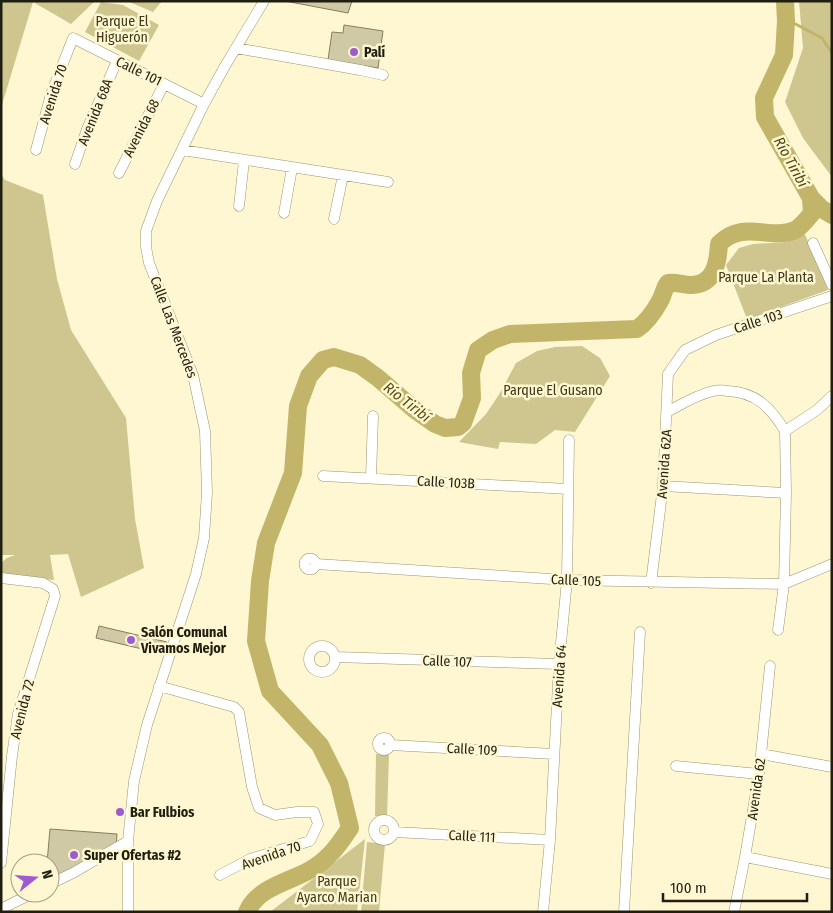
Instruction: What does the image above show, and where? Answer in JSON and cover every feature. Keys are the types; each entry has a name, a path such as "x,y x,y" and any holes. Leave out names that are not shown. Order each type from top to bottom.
{"street":[{"name":"Calle Las Mercedes","path":"128,912 128,841 134,781 147,725 196,574 204,538 207,493 205,431 193,375 149,263 146,231 157,201 204,104 264,1"},
{"name":"Calle 101","path":"73,38 204,104"},
{"name":"Avenida 70","path":"36,150 52,94 73,38"},
{"path":"236,48 383,75"},
{"name":"Avenida 68A","path":"75,164 87,129 117,60"},
{"name":"Avenida 68","path":"119,172 164,84"},
{"path":"182,150 388,182"},
{"path":"239,206 244,161"},
{"path":"284,213 292,168"},
{"path":"334,219 343,176"},
{"path":"813,243 832,285"},
{"name":"Calle 103","path":"685,350 716,335 832,296"},
{"name":"Avenida 62A","path":"651,583 663,486 668,374 685,350"},
{"path":"667,412 692,398 714,390 740,391 758,399 777,417 785,431 784,584 778,630"},
{"path":"785,431 817,410 832,396"},
{"path":"372,478 373,416"},
{"name":"Avenida 64","path":"543,911 550,840 559,664 567,580 569,440"},
{"name":"Calle 103B","path":"324,476 568,489"},
{"path":"663,486 786,493"},
{"name":"Calle 105","path":"316,564 567,580 784,584 832,564"},
{"name":"Avenida 72","path":"1,578 43,583 53,589 55,596 18,714 1,863"},
{"path":"624,912 640,632"},
{"name":"Calle 107","path":"335,657 559,664"},
{"name":"Avenida 62","path":"734,912 746,857 759,774 770,666"},
{"name":"Avenida 70","path":"159,686 234,707 239,712 252,787 259,808 275,815 314,812 318,824 310,841 250,859 220,875"},
{"name":"Calle 109","path":"390,745 554,754"},
{"path":"761,754 832,767"},
{"path":"676,766 759,774"},
{"name":"Calle 111","path":"394,832 550,840"},
{"path":"60,879 128,841"},
{"path":"746,857 832,874"},
{"path":"1,910 14,903"},
{"path":"543,911 551,912"}],"green space":[{"path":"1,1 95,1 71,24 33,2 1,108"},
{"path":"127,1 162,1 153,12"},
{"path":"799,1 832,1 832,177 803,138 785,102 803,48"},
{"name":"Parque El Higuerón","path":"101,2 123,5 159,25 139,61 85,32"},
{"path":"1,174 5,180 43,195 57,279 71,330 126,418 135,519 144,568 81,597 68,554 50,555 54,580 1,575 1,563 15,555 1,555"},
{"name":"Parque La Planta","path":"805,234 828,290 747,319 726,265 739,248 753,244 786,242"},
{"name":"Parque El Gusano","path":"582,346 600,358 610,376 575,432 555,430 536,444 500,442 498,449 459,442 486,414 516,363 537,351 555,347"},
{"path":"376,754 389,755 387,817 375,816"},
{"name":"Parque Ayarco Marian","path":"365,839 357,912 270,912"},
{"path":"367,842 385,844 379,912 361,912"}],"building":[{"path":"285,1 352,1 348,13"},
{"name":"Palí","path":"344,25 383,31 378,68 328,60 332,32 343,33"},
{"name":"Salón Comunal Vivamos Mejor","path":"99,626 167,642 163,654 96,638"},
{"name":"Super Ofertas #2","path":"50,829 117,834 116,847 60,874 60,853 48,853"}],"waterway":[{"name":"Río Tiribí","path":"247,912 252,904 266,891 310,870 328,857 350,828 339,783 320,745 270,691 256,641 260,581 266,543 293,473 298,406 309,376 323,360 334,357 360,365 435,424 445,428 458,427 463,423 472,398 471,373 478,350 493,340 510,334 637,329 653,313 668,283 692,285 706,281 714,271 718,258 719,244 728,237 747,231 786,233 795,230 812,213 811,198 765,117 764,98 784,55 785,1"},
{"path":"786,19 822,38 832,53"},
{"path":"811,198 822,209 832,215"}],"place":[{"name":"Palí","path":"354,52"},
{"name":"Salón Comunal Vivamos Mejor","path":"131,640"},
{"name":"Bar Fulbios","path":"120,812"},
{"name":"Super Ofertas #2","path":"74,855"}]}
